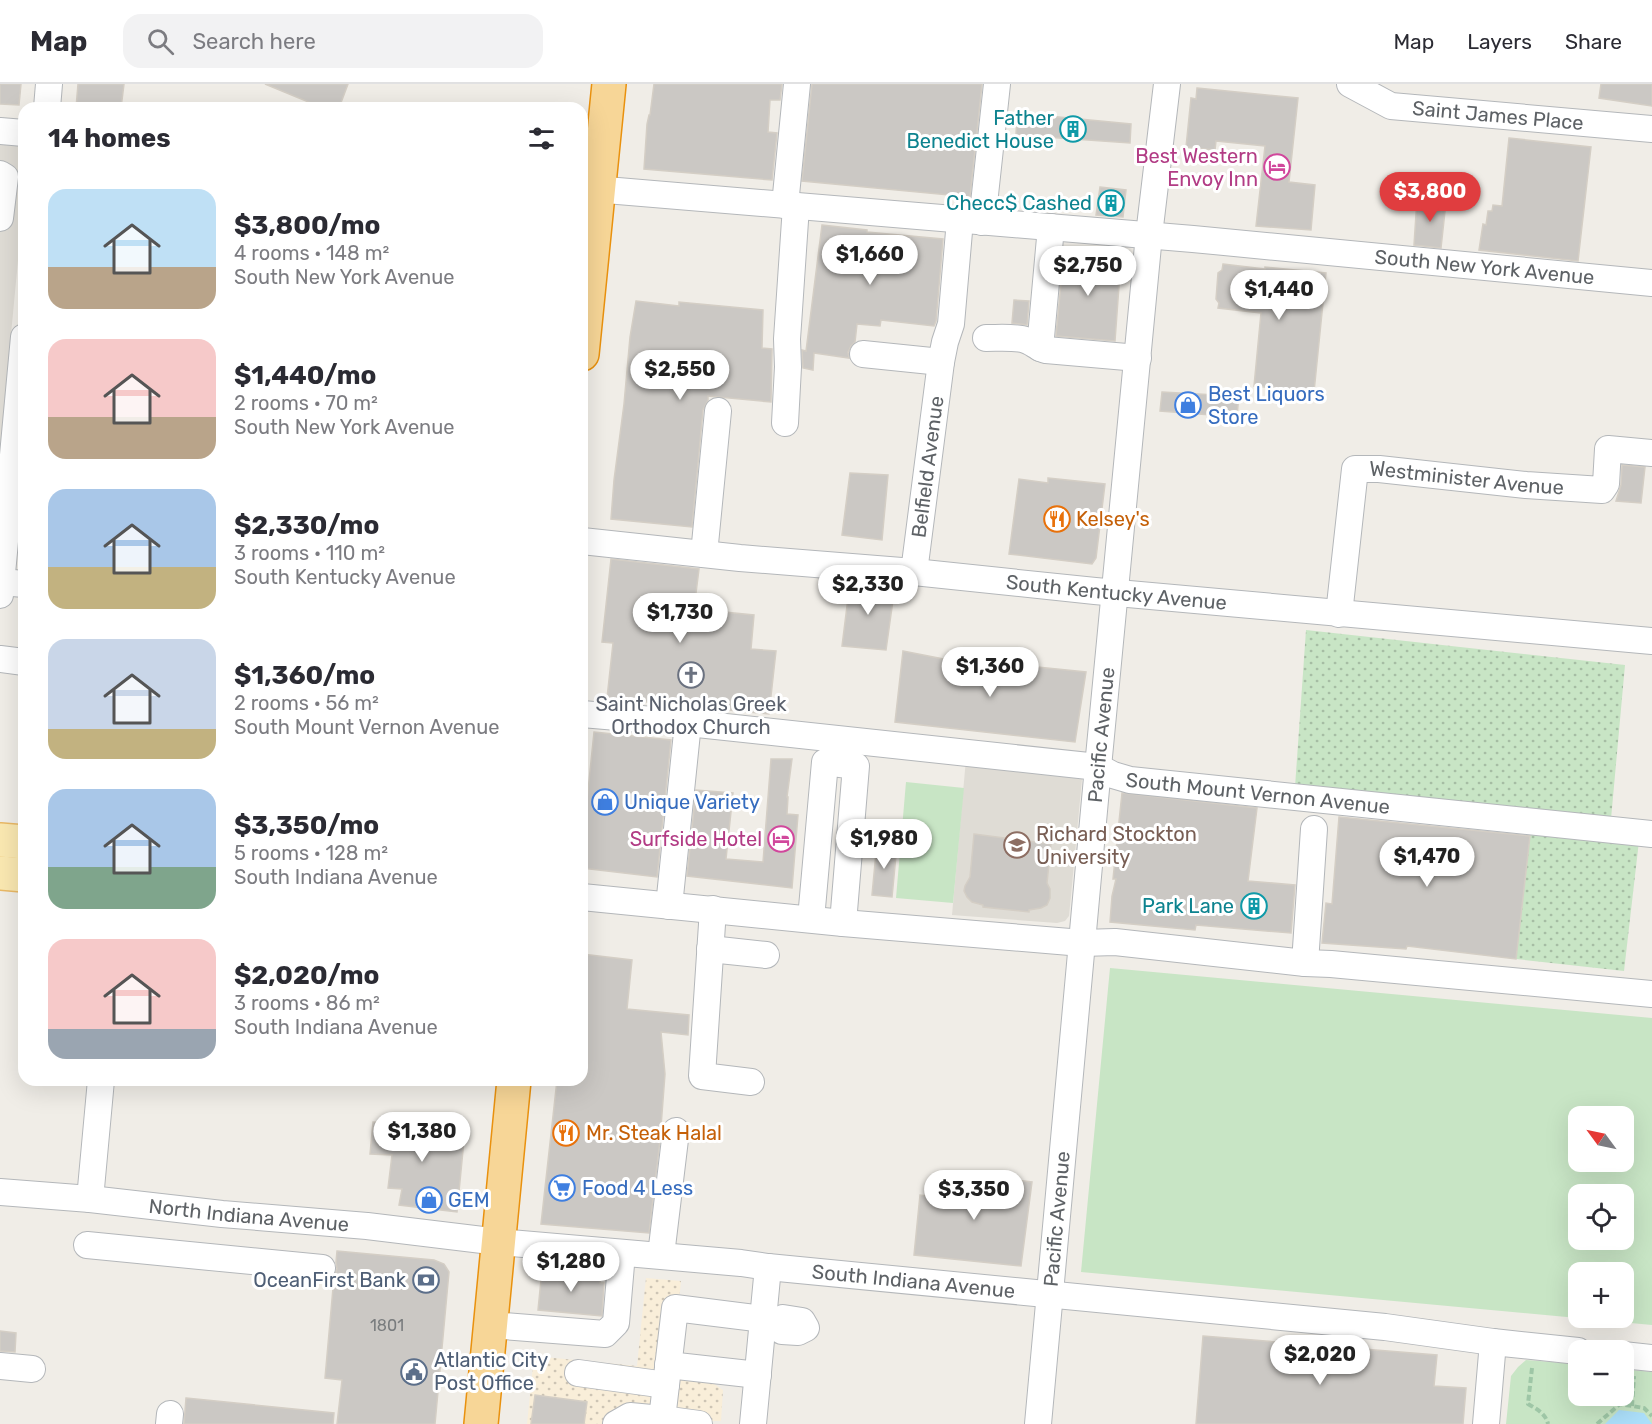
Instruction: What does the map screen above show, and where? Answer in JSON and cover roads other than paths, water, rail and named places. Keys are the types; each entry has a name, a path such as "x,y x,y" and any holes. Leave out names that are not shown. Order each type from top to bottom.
{"highway":[{"path":"588,230 590,189 609,84"},
{"path":"481,1424 513,1086"}],"main road":[{"path":"0,840 18,842"},
{"path":"0,873 18,874"}],"street":[{"path":"47,102 49,84"},
{"path":"785,423 790,206 797,84"},
{"name":"Belfield Avenue","path":"914,572 941,362 951,324 997,84"},
{"name":"Pacific Avenue","path":"1038,1424 1149,236 1167,84"},
{"name":"Saint James Place","path":"1350,84 1391,106 1652,129"},
{"path":"0,131 18,132"},
{"path":"0,174 5,177 0,218"},
{"name":"South New York Avenue","path":"590,189 1051,227 1652,283"},
{"path":"1040,348 1051,227"},
{"path":"986,338 1022,339 1040,348 1138,358"},
{"path":"863,354 941,362"},
{"path":"8,587 11,485 18,405"},
{"path":"704,554 718,411"},
{"name":"Westminister Avenue","path":"1339,614 1355,470 1378,470 1526,485 1602,500 1606,484 1608,449 1652,453"},
{"name":"South Kentucky Avenue","path":"588,542 1339,614 1652,640"},
{"path":"0,660 18,662"},
{"name":"South Mount Vernon Avenue","path":"588,715 688,723 858,754 1098,767 1130,780 1652,834"},
{"path":"669,906 688,723"},
{"path":"811,920 827,750"},
{"path":"843,923 858,754"},
{"path":"1305,963 1314,829"},
{"path":"588,898 843,923 1082,943 1115,942 1305,963 1652,994"},
{"path":"713,909 702,1076 751,1082"},
{"path":"710,949 766,955"},
{"path":"90,1199 100,1086"},
{"path":"661,1255 676,1131"},
{"name":"North Indiana Avenue","path":"0,1192 367,1226 500,1242"},
{"name":"South Indiana Avenue","path":"500,1242 622,1254 661,1255 768,1268 1385,1327 1568,1350"},
{"path":"87,1245 322,1268"},
{"path":"491,1325 605,1335 616,1323 622,1254"},
{"path":"753,1424 758,1375 771,1321 768,1268"},
{"path":"662,1419 675,1308 771,1321"},
{"path":"1486,1424 1493,1342"},
{"path":"0,1366 32,1369"},
{"path":"578,1373 758,1375"},
{"path":"616,1424 630,1416 699,1424"}],"water":[{"path":"1619,1410 1644,1413 1652,1424 1605,1424"}],"place":[{"name":"Father Benedict House","path":"1073,129"},
{"name":"Best Western Envoy Inn","path":"1277,167"},
{"name":"Checc$ Cashed","path":"1111,203"},
{"name":"Best Liquors Store","path":"1188,405"},
{"name":"Kelsey's","path":"1057,519"},
{"name":"Saint Nicholas Greek Orthodox Church","path":"691,675"},
{"name":"Unique Variety","path":"605,802"},
{"name":"Surfside Hotel","path":"781,839"},
{"name":"Richard Stockton University","path":"1017,845"},
{"name":"Park Lane","path":"1254,906"},
{"name":"Mr. Steak Halal","path":"566,1133"},
{"name":"Food 4 Less","path":"562,1188"},
{"name":"GEM","path":"429,1200"},
{"name":"OceanFirst Bank","path":"426,1280"},
{"name":"Atlantic City Post Office","path":"414,1372"}]}
